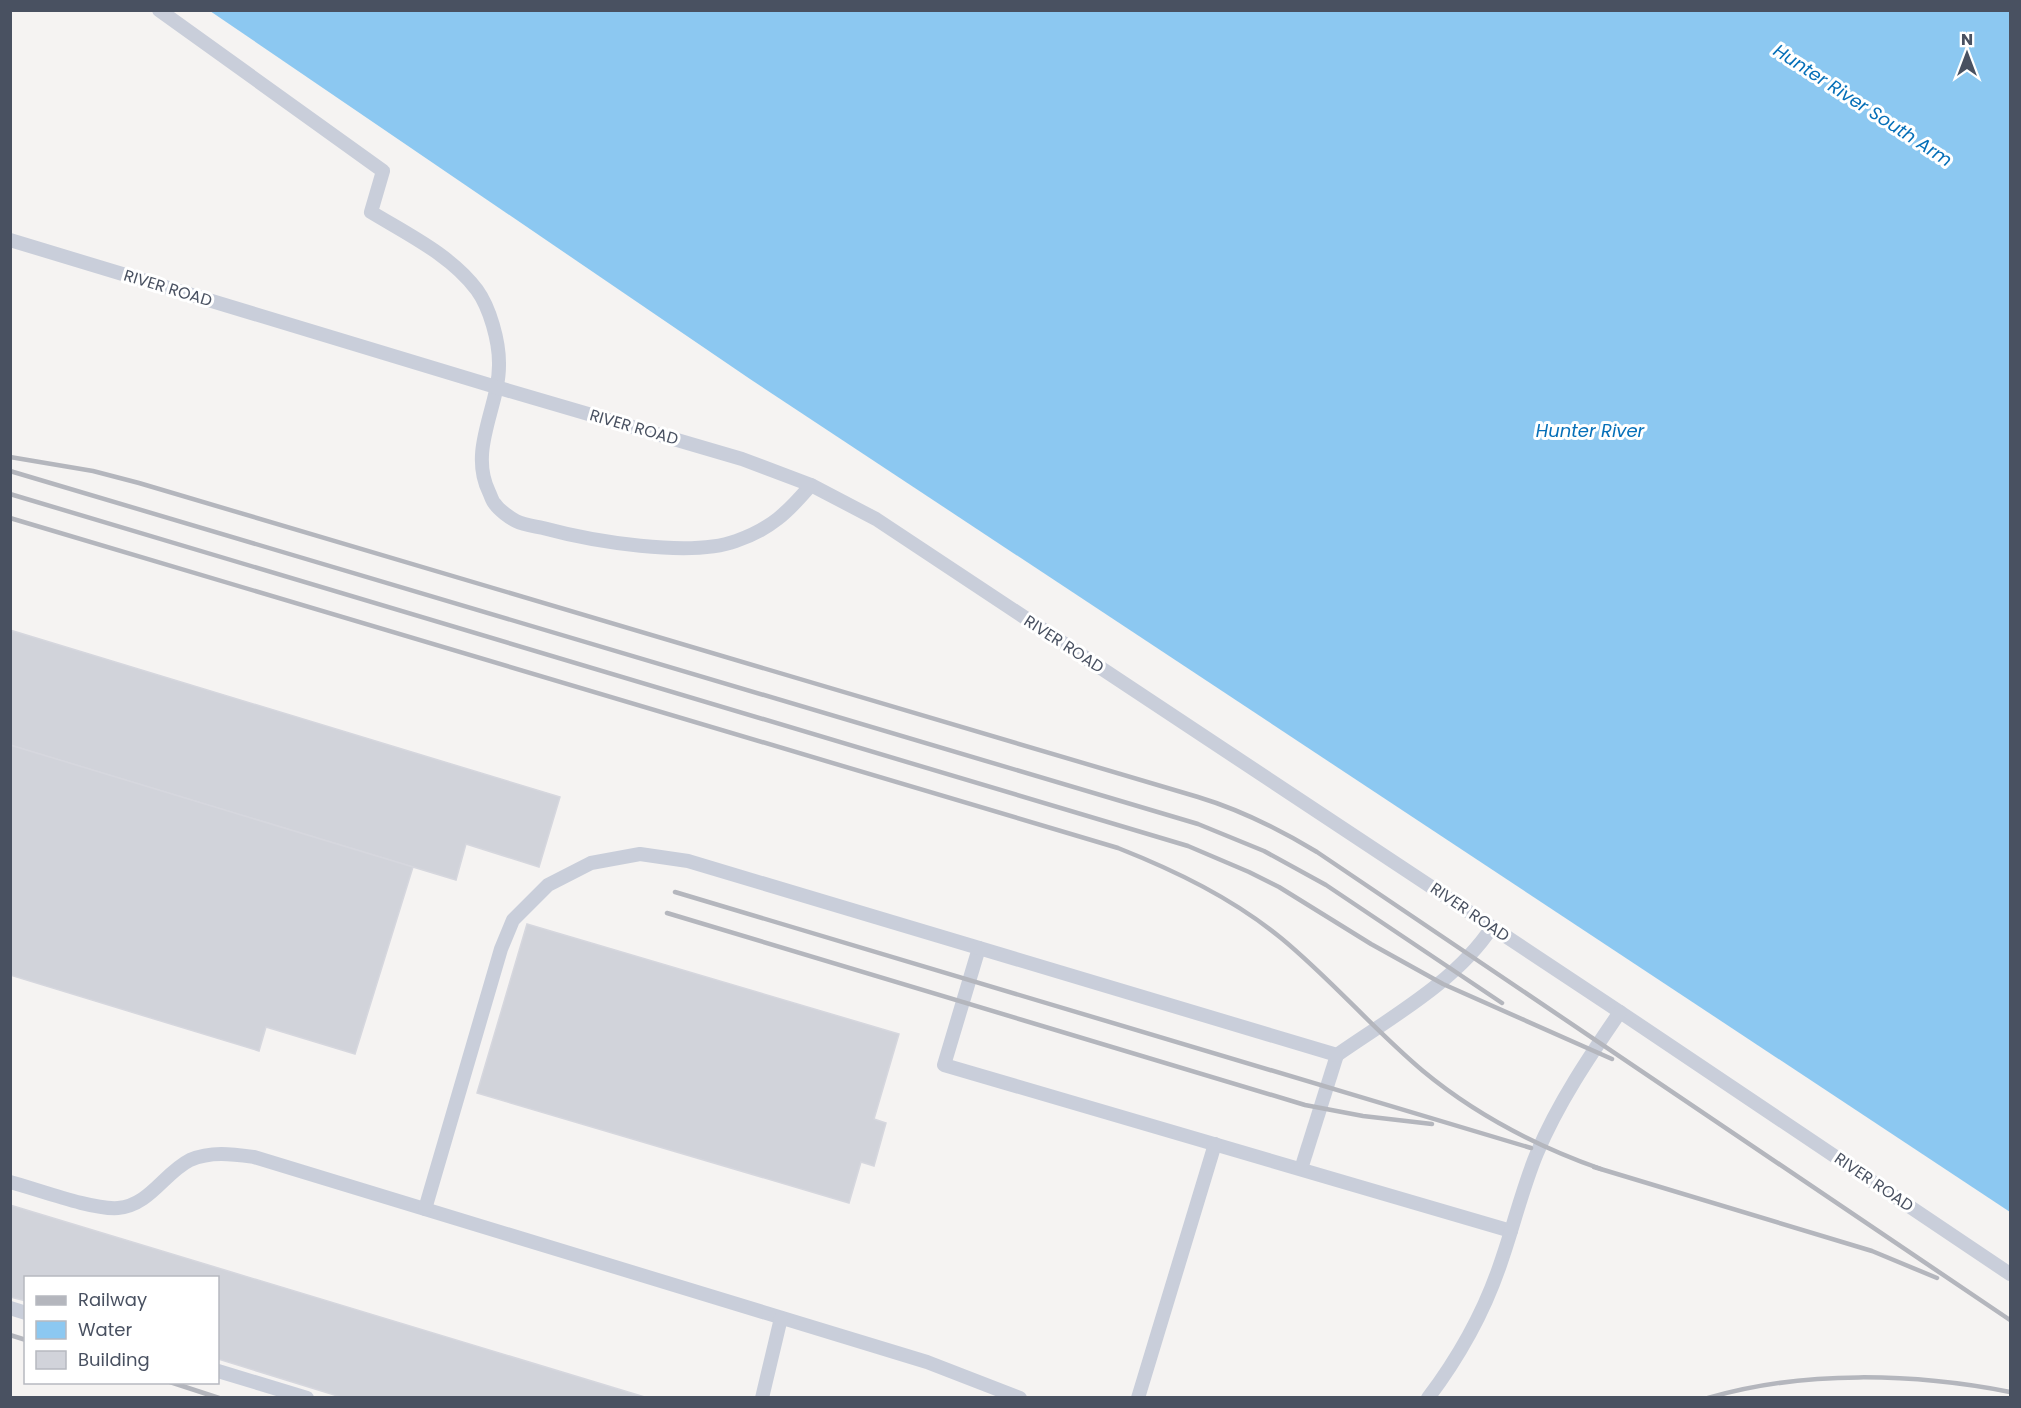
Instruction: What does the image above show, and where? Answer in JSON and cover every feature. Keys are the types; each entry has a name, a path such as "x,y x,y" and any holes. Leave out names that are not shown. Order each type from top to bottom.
{"lane":[{"path":"159,10 383,171 371,212 451,263 477,291 494,326 499,364 486,424 482,453 483,480 495,504 515,521 566,534 618,543 702,548 734,542 764,529 790,510 811,485"},
{"name":"RIVER ROAD","path":"10,240 495,387 742,459 811,485 876,519 1620,1012 2010,1274"},
{"path":"425,1209 501,949 513,920 548,885 591,863 640,854 688,861 1337,1055"},
{"path":"1301,1169 1337,1055 1430,990 1480,945 1492,927"},
{"path":"979,948 944,1065 1510,1231"},
{"path":"1428,1398 1456,1358 1488,1298 1530,1172 1547,1131 1584,1066 1620,1012"},
{"path":"1138,1398 1215,1144"},
{"path":"10,1182 92,1204 119,1208 145,1199 164,1179 190,1160 222,1153 254,1157 927,1362 1020,1398"},
{"path":"762,1398 782,1318"},
{"path":"219,1371 307,1398"}],"water":[{"name":"Hunter River","path":"210,11 2010,11 2010,1212 750,379"}],"building":[{"path":"10,630 560,797 539,867 466,844 456,880 10,745"},
{"path":"10,745 413,867 355,1054 266,1027 259,1051 10,975"},
{"path":"527,924 899,1034 874,1119 886,1123 874,1166 861,1162 849,1203 477,1093"},
{"path":"10,1205 648,1398 344,1398 219,1359 219,1276 24,1276 24,1300 10,1297"}],"railway":[{"path":"10,457 93,471 139,483 1198,797 1245,814 1317,852 2010,1320"},
{"path":"10,471 1198,824 1264,851 1326,885 1502,1003"},
{"path":"10,494 1188,846 1279,887 1371,944 1443,984 1612,1059"},
{"path":"10,518 1118,848 1140,857 1223,898 1281,938 1405,1055 1464,1102 1507,1128 1601,1169"},
{"path":"675,892 1531,1148"},
{"path":"667,913 1305,1105 1363,1116 1432,1124"},
{"path":"1594,1167 1872,1251 1937,1278"},
{"path":"10,1335 24,1339"},
{"path":"1708,1398 1782,1383 1859,1377 1935,1381 2010,1392"},
{"path":"176,1384 219,1398"}],"water label":[{"name":"Hunter River South Arm","path":"1863,105"}]}
